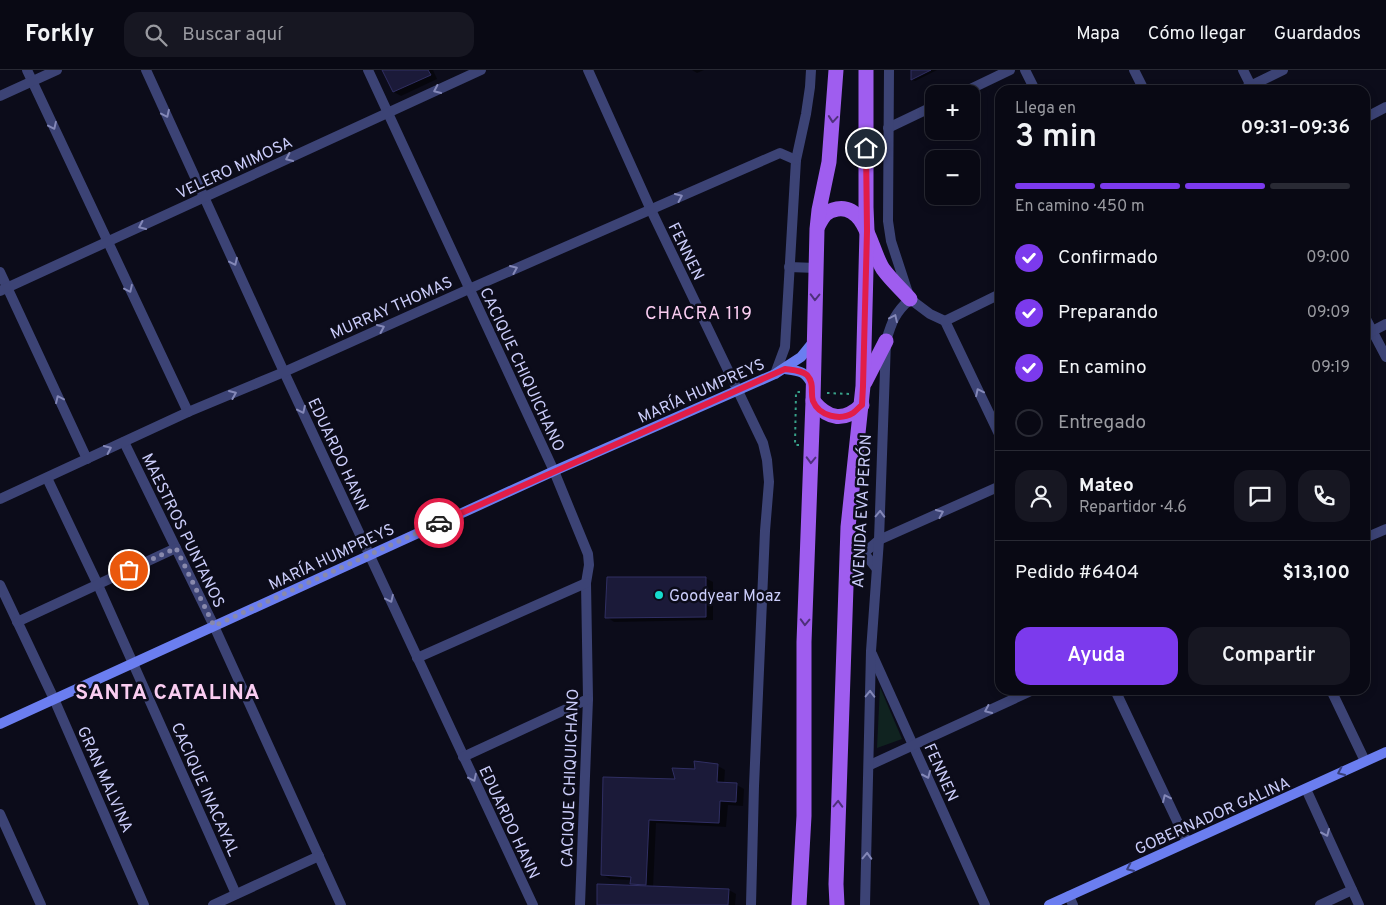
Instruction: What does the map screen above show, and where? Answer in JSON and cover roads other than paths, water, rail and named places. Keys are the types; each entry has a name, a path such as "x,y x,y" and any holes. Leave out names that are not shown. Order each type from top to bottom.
{"main road":[{"path":"799,905 804,816 805,614 815,393 816,229 829,162 836,70"},
{"name":"AVENIDA EVA PERÓN","path":"837,905 836,884 848,527 860,395 867,231 866,70"},
{"path":"816,229 824,214 831,210 843,208 854,212 860,218 867,231 876,256 884,270 910,298"},
{"path":"815,393 822,411 832,416 843,417 854,413 860,395 886,341"}],"street":[{"path":"27,70 188,412"},
{"path":"0,96 57,70"},
{"name":"EDUARDO HANN","path":"146,70 284,372 533,905"},
{"name":"CACIQUE CHIQUICHANO","path":"368,70 554,471 588,554 589,565 586,583 588,699 580,905"},
{"name":"VELERO MIMOSA","path":"4,290 481,70"},
{"name":"FENNEN","path":"588,70 650,210 763,443 767,460 769,482 764,541 751,905"},
{"path":"804,70 810,87"},
{"path":"775,374 785,346 792,202 796,160 810,87 811,70"},
{"path":"889,70 888,221 891,241 910,298 930,314 945,321 995,426"},
{"path":"979,85 1010,70"},
{"path":"1025,70 1032,85"},
{"path":"1134,70 1142,85"},
{"path":"1243,70 1247,85"},
{"path":"1255,85 1283,70"},
{"path":"1370,115 1386,107"},
{"path":"888,128 925,110"},
{"name":"MURRAY THOMAS","path":"0,499 188,412 284,372 780,153 796,160"},
{"path":"790,267 816,268"},
{"path":"0,272 4,290 88,459"},
{"path":"945,321 995,296"},
{"name":"AVENIDA EVA PERÓN","path":"866,905 871,651 879,540 886,341 898,310 910,298"},
{"path":"1370,332 1386,324"},
{"path":"1370,334 1386,358"},
{"name":"MARÍA HUMPREYS","path":"0,724 554,471 775,374 801,357 814,340"},
{"path":"785,369 802,371 808,376 815,393"},
{"name":"MAESTROS PUNTANOS","path":"124,442 214,626 341,905"},
{"name":"CACIQUE INACAYAL","path":"47,478 98,585 236,894"},
{"path":"846,576 864,553 879,540 995,488"},
{"path":"848,527 876,568"},
{"path":"1370,536 1386,528"},
{"path":"18,622 176,548"},
{"path":"417,658 586,583"},
{"name":"GRAN MALVINA","path":"0,585 54,699 144,905"},
{"name":"FENNEN","path":"871,651 985,905"},
{"path":"870,765 1022,695"},
{"path":"1118,695 1187,842"},
{"path":"1333,695 1365,761"},
{"path":"463,757 588,699"},
{"name":"GOBERNADOR GALINA","path":"1050,905 1071,901 1187,842 1386,752"},
{"path":"1306,789 1359,905"},
{"path":"0,814 41,905"},
{"path":"213,905 319,856"},
{"path":"1320,905 1352,890"}],"place":[{"name":"Goodyear Moaz","path":"659,595"}],"district":[{"name":"CHACRA 119","path":"699,313"},
{"name":"SANTA CATALINA","path":"168,692"}]}
